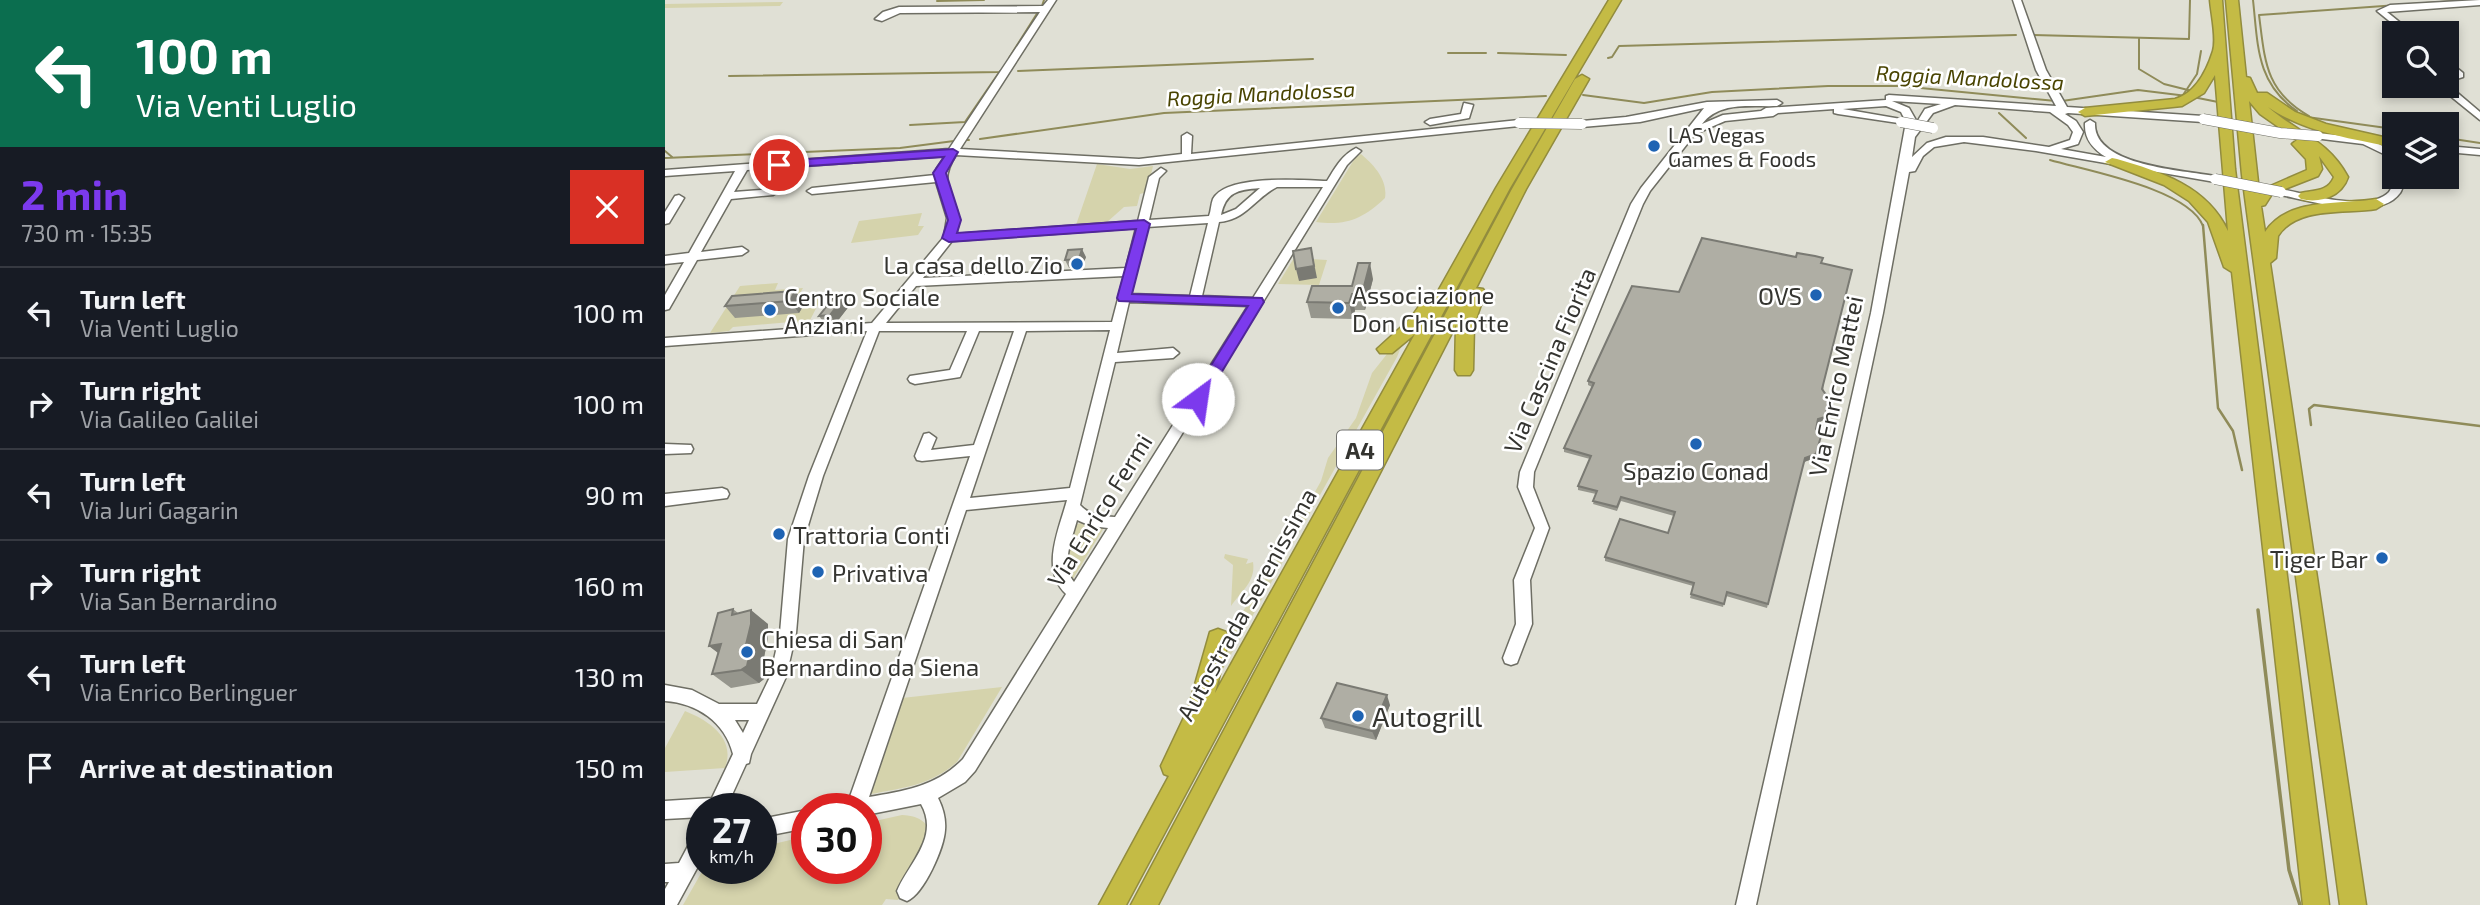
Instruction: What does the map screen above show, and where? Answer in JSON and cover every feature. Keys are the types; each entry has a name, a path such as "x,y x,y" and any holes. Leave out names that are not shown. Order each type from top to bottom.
{"highway":[{"name":"Autostrada Serenissima","path":"1112,905 1615,0"},
{"name":"Autostrada Serenissima","path":"1144,905 1511,189 1630,0"},
{"path":"2216,0 2219,50 2241,106 2353,905"},
{"path":"2232,0 2237,57 2249,94 2241,106 2244,300 2316,905"},
{"path":"2088,117 2177,103 2193,97 2203,88 2219,50"},
{"path":"2237,57 2254,89 2289,114 2322,127 2382,140"},
{"path":"2241,106 2310,142 2336,165 2341,177 2337,187 2327,193 2306,197"},
{"path":"2256,224 2260,197 2266,191 2308,176 2315,169 2309,152 2280,133"},
{"path":"2112,162 2162,179 2187,193 2202,206 2217,225 2244,300"},
{"path":"1386,349 1416,323 1480,214 1511,189"},
{"path":"1464,370 1465,326 1470,309 1515,218 1511,189"},
{"path":"2268,305 2270,238 2276,226 2288,218 2307,212 2376,204"},
{"path":"1097,905 1183,746 1199,710 1218,639"}],"street":[{"path":"2017,0 2041,70 2060,104 2088,117 2127,113 2203,119 2280,133 2382,141"},
{"path":"2394,21 2381,11 2390,8 2480,2"},
{"path":"879,19 899,10 1050,5"},
{"path":"725,793 778,677 788,633 796,539 816,476 874,328 949,238 955,220 940,178 941,168 1050,5"},
{"path":"1630,119 1692,107 1902,98 2049,110 2072,123 2077,135 2070,144 2038,148 1961,139 1934,143 1919,151 1912,162 1886,285 1877,313"},
{"path":"2457,98 2480,117"},
{"path":"1766,111 1892,103 1905,109 1911,117 1909,146"},
{"path":"665,173 953,152 1125,162 1178,156 1351,146 1400,134 1519,123 1582,124 1705,115 1734,104"},
{"path":"2049,110 2060,104"},
{"path":"1351,146 1353,132 1459,118 1467,113 1468,105"},
{"path":"1909,146 1922,118 1937,107 2014,106"},
{"path":"1716,110 1844,111 2349,204 2376,204 2394,196 2396,189"},
{"path":"1691,134 1723,118 1809,110"},
{"path":"978,114 972,140 974,145 1018,155"},
{"path":"1680,115 1693,120 1695,126 1691,134"},
{"name":"Via Cascina Fiorita","path":"1511,658 1524,624 1522,580 1542,527 1526,494 1524,483 1527,472 1637,204 1645,190 1705,115"},
{"path":"2088,117 2085,133 2088,145 2097,155 2112,162"},
{"path":"2088,117 2090,135 2108,153 2125,161 2156,169"},
{"path":"1178,156 1187,136"},
{"path":"2337,138 2371,143 2382,149"},
{"name":"Via Enrico Fermi","path":"882,803 942,789 958,780 969,765 1351,146"},
{"name":"Via Enrico Mattei","path":"1746,905 1877,313 1909,146"},
{"path":"1075,592 1064,584 1059,569 1067,529 1077,505 1109,358 1154,182 1161,166 1178,156 1216,149"},
{"path":"2459,150 2480,152"},
{"path":"665,306 743,167"},
{"path":"812,191 940,178"},
{"path":"1195,299 1214,219 1223,194 1273,185 1330,184"},
{"path":"949,238 1214,219 1241,213 1254,190"},
{"path":"727,196 773,191"},
{"path":"665,200 679,198 665,221"},
{"path":"939,251 980,237"},
{"path":"665,260 743,251"},
{"path":"912,282 1130,272"},
{"path":"1124,298 1257,302"},
{"path":"665,342 793,331 874,328 1117,326"},
{"path":"915,379 955,374 974,328"},
{"path":"860,793 1021,328"},
{"path":"1109,358 1173,353"},
{"path":"929,438 922,456 978,450"},
{"path":"665,450 686,449"},
{"path":"665,500 722,494"},
{"path":"960,505 1077,505 1118,523"},
{"path":"665,693 686,694 721,717 740,740 743,757"},
{"path":"721,717 759,719"},
{"path":"907,891 935,845 937,837 936,814 925,794"},
{"path":"665,810 686,809"},
{"path":"665,873 685,872"},
{"path":"667,905 685,872"}],"shaded area":[{"path":"783,2 780,6 665,8 665,4"},
{"path":"1361,154 1382,179 1385,198 1361,216 1345,222 1316,222 1355,158"},
{"path":"1097,164 1130,169 1153,166 1147,192 1140,194 1137,206 1124,207 1106,223 1076,225"},
{"path":"922,213 918,226 924,226 918,235 851,243 859,221"},
{"path":"1294,258 1327,260 1319,285 1278,284"},
{"path":"778,283 775,290 803,288 799,295 824,293 807,326 789,327 791,322 733,327 729,331 710,333 740,286"},
{"path":"1401,347 1397,357 1214,685 1224,646 1236,621 1271,571 1321,481 1328,458 1356,418 1372,373 1387,354"},
{"path":"1081,523 1105,526 1071,582 1063,571 1074,525"},
{"path":"1225,554 1248,559 1246,564 1253,562 1250,580 1231,606 1233,565 1224,558"},
{"path":"1002,687 957,762 927,781 871,793 902,698"},
{"path":"685,711 719,732 727,748 725,768 665,772 665,748"},
{"path":"902,815 918,819 927,826 929,837 926,850 898,900 886,899 882,905 683,905 695,884 777,884 777,843 791,840 791,884 882,884 882,819"}],"building":[{"path":"1702,238 1796,257 1797,253 1815,256 1823,258 1821,263 1852,270 1822,389 1829,399 1825,417 1818,419 1816,429 1821,436 1816,454 1805,458 1768,604 1727,592 1724,604 1691,594 1694,583 1605,557 1620,519 1668,533 1675,512 1621,497 1617,507 1593,501 1597,491 1578,486 1591,456 1564,448 1594,383 1588,381 1632,286 1679,292"},
{"path":"1311,248 1314,266 1296,269 1293,251"},
{"path":"1082,249 1079,259 1065,260 1068,250"},
{"path":"1358,263 1370,263 1362,294 1352,294 1349,303 1307,302 1312,286 1352,286"},
{"path":"795,291 790,301 725,306 732,296"},
{"path":"834,297 844,297 830,315 819,316"},
{"path":"733,609 732,615 751,610 751,624 743,657 749,657 747,666 741,670 712,674 721,644 709,646 718,613"},
{"name":"Autogrill","path":"1337,683 1387,695 1372,731 1321,718"}],"waterway":[{"path":"937,1 984,0"},
{"path":"1042,6 1044,0"},
{"path":"2033,35 2189,39 2190,0"},
{"path":"2253,0 2258,48 2266,75 2284,100 2297,111"},
{"path":"2309,116 2283,96 2275,85 2266,61 2259,15 2467,0"},
{"path":"1009,58 1038,12"},
{"path":"1608,58 1612,57 1619,46 2016,35"},
{"path":"2139,39 2139,69 2164,84 2187,90"},
{"path":"2187,90 2197,74 2201,51"},
{"path":"1448,53 1486,53"},
{"path":"1498,53 1566,55"},
{"path":"1018,71 1313,59"},
{"path":"729,76 999,72"},
{"path":"910,125 965,122 999,72"},
{"name":"Roggia Mandolossa","path":"1583,95 1644,103 1712,92 1828,86 1900,86 2056,101"},
{"name":"Roggia Mandolossa","path":"2062,101 2138,90 2187,96"},
{"name":"Roggia Mandolossa","path":"2183,95 2187,90"},
{"path":"2187,90 2192,91"},
{"name":"Roggia Mandolossa","path":"980,139 1164,113 1546,96"},
{"name":"Roggia Mandolossa","path":"2193,97 2218,102"},
{"path":"1999,113 2026,138"},
{"name":"Roggia Mandolossa","path":"2307,117 2382,127"},
{"name":"Roggia Mandolossa","path":"2459,140 2480,143"},
{"name":"Roggia Mandolossa","path":"665,158 900,148 954,141"},
{"name":"Roggia Mandolossa","path":"665,151 672,157"},
{"path":"2050,160 2158,192 2194,213 2203,226"},
{"path":"2203,225 2218,408 2233,431 2242,470"},
{"path":"2311,425 2309,409 2314,405 2480,426"},
{"path":"2258,610 2289,870 2300,905"}],"place":[{"name":"LAS Vegas Games & Foods","path":"1654,146"},
{"name":"La casa dello Zio","path":"1077,264"},
{"name":"OVS","path":"1816,295"},
{"name":"Associazione Don Chisciotte","path":"1338,308"},
{"name":"Centro Sociale Anziani","path":"770,310"},
{"name":"Spazio Conad","path":"1696,444"},
{"name":"Trattoria Conti","path":"779,534"},
{"name":"Tiger Bar","path":"2382,558"},
{"name":"Privativa","path":"818,572"},
{"name":"Chiesa di San Bernardino da Siena","path":"747,652"},
{"name":"Autogrill","path":"1358,716"}],"route":[{"path":"779,165 953,152 940,173 955,220 949,238 1144,224 1124,298 1257,302 1198,399"}]}
